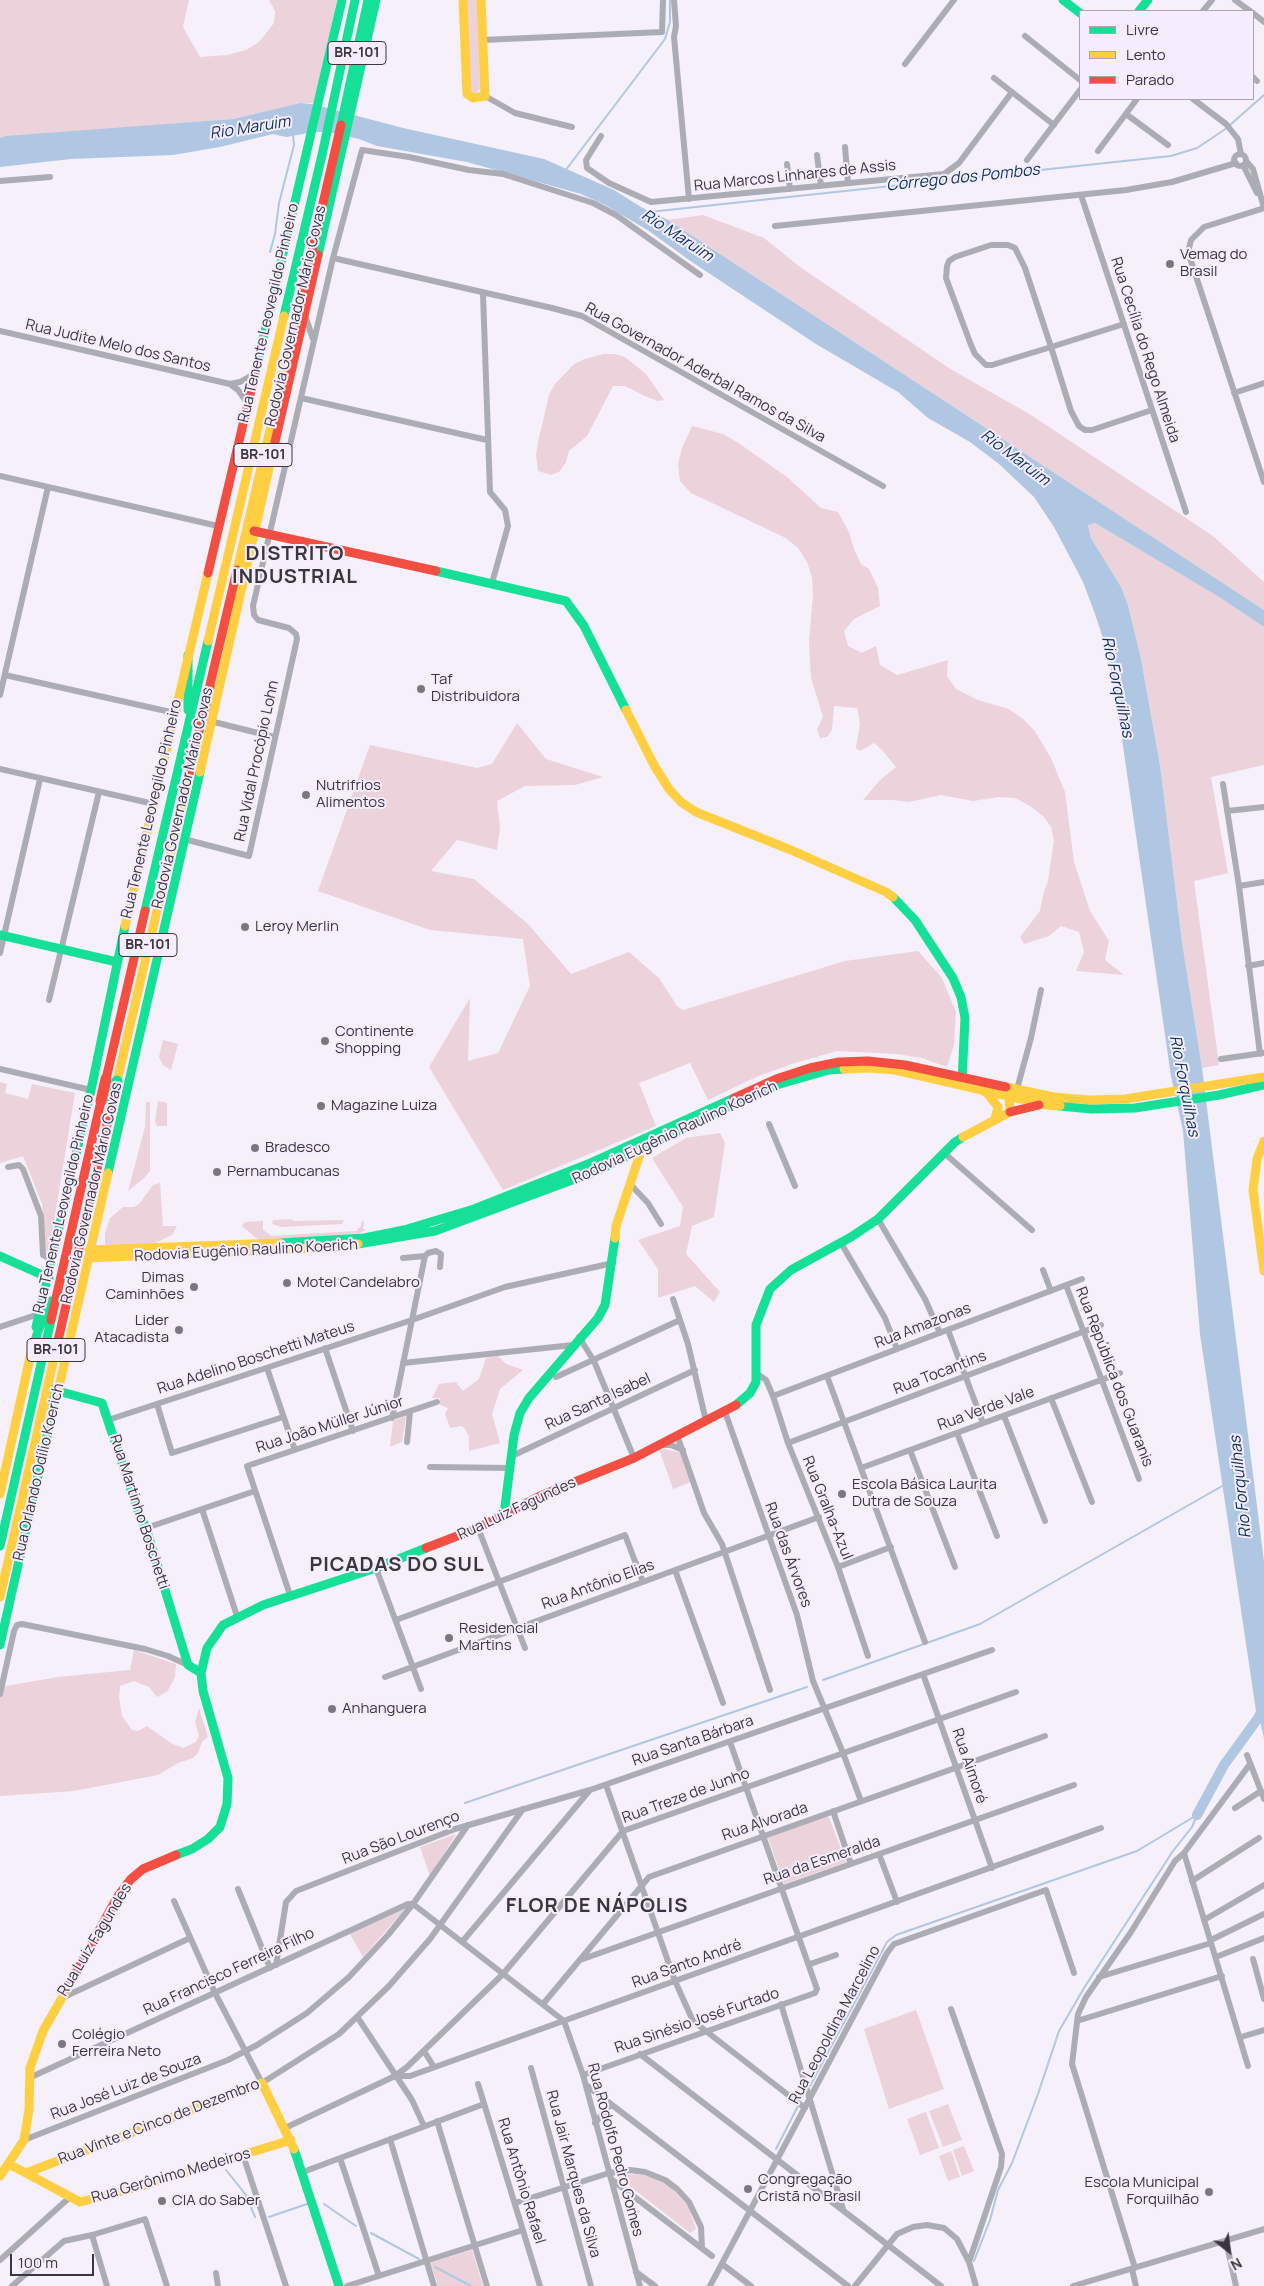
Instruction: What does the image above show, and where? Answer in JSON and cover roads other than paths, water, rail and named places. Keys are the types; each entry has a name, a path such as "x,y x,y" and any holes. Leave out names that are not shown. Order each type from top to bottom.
{"main road":[{"name":"Rua Tenente Leovegildo Pinheiro","path":"0,1494 39,1314 55,1279 53,1260 117,962 342,0"},
{"name":"Rodovia Governador Mário Covas","path":"112,1080 188,727 322,155 355,0"},
{"name":"Rodovia Governador Mário Covas","path":"0,1546 55,1279 112,1080 194,752 350,104 368,0"},
{"path":"350,104 376,0"},
{"path":"464,0 468,94 473,98 485,96 481,0"},
{"path":"1062,0 1079,12"},
{"path":"1140,10 1148,0"},
{"name":"Rua Orlando Odílio Koerich","path":"0,1644 210,721 305,314 337,158"},
{"path":"254,531 560,599 570,605 584,626 655,767 669,789 681,802 696,812 798,853 886,892 908,910 936,950 961,997 964,1018 963,1081"},
{"path":"188,655 188,727"},
{"path":"194,752 218,688"},
{"path":"2,936 117,962"},
{"name":"Rodovia Eugênio Raulino Koerich","path":"89,1254 343,1240 382,1235 428,1224 474,1209 596,1160 762,1085 810,1068 839,1062 882,1062 914,1066 1047,1105 1091,1109 1135,1108 1160,1098"},
{"name":"Rodovia Eugênio Raulino Koerich","path":"89,1254 331,1248 365,1245 435,1231 599,1170 780,1084 814,1073 845,1068 883,1069 963,1081 976,1088 1089,1100 1160,1098 1264,1085"},
{"name":"Rodovia Eugênio Raulino Koerich","path":"1218,1090 1264,1077"},
{"path":"976,1088 988,1093 1002,1113"},
{"path":"91,1090 125,1097"},
{"path":"1002,1113 1000,1098 1010,1093"},
{"name":"Rodovia Governador Mário Covas","path":"0,1597 58,1346 106,1102"},
{"name":"Rua Luiz Fagundes","path":"0,2176 24,2140 29,2110 29,2078 35,2049 118,1896 131,1879 144,1869 201,1844 220,1827 227,1804 228,1778 203,1691 201,1673 207,1648 223,1625 237,1616 290,1595 376,1568 478,1528 540,1496 634,1458 742,1402 750,1393 756,1373 756,1325 760,1308 770,1289 790,1270 841,1243 878,1219 943,1152 961,1138 1002,1113 1047,1105"},
{"path":"1264,1141 1256,1159 1253,1190 1264,1271"},
{"path":"504,1514 516,1424 522,1408 576,1341 598,1318 605,1305 613,1263 616,1226 641,1151"},
{"path":"0,1256 55,1279 30,1355"},
{"path":"51,1420 58,1346"},
{"name":"Rua Martinho Boschetti","path":"58,1391 100,1401 138,1512 146,1528 188,1665"},
{"path":"188,1665 201,1673"},
{"path":"262,2083 291,2140 339,2286"},
{"name":"Rua Vinte e Cinco de Dezembro","path":"26,2173 262,2083"},
{"name":"Rua Gerônimo Medeiros","path":"26,2173 76,2201 86,2201 138,2188 291,2140"},
{"path":"8,2164 26,2173"}],"street":[{"path":"663,0 663,32"},
{"path":"674,0 676,26 673,37 689,199"},
{"path":"905,64 954,0"},
{"path":"1204,10 1212,0"},
{"path":"1235,0 1248,10"},
{"path":"1254,14 1264,22"},
{"path":"483,40 663,32 673,37"},
{"path":"1025,36 1079,79"},
{"path":"994,78 1054,125"},
{"path":"1027,160 1079,91"},
{"name":"Rua Marcos Linhares de Assis","path":"600,136 586,160 585,164 588,170 609,183 651,202 821,186 947,172 959,163 1012,92"},
{"path":"485,96 515,114 572,127"},
{"path":"1098,151 1136,100"},
{"path":"1194,100 1234,132 1241,145 1241,154 1245,156 1242,163"},
{"path":"1126,114 1168,145"},
{"path":"845,147 848,183"},
{"path":"270,535 333,258 362,150 409,157 469,170 503,174 593,203 616,215 700,275"},
{"path":"1241,154 1235,157 1253,169 1264,208 1204,227 1191,240 1188,252 1264,482"},
{"path":"817,155 821,186"},
{"path":"775,226 1081,195 1172,182 1242,163"},
{"path":"787,164 790,189"},
{"path":"0,181 50,177"},
{"name":"Rua Cecília do Rego Almeida","path":"1081,195 1186,512"},
{"path":"1124,324 1051,347 992,365 980,361 975,354 946,278 949,260 991,245 1008,244 1015,248 1051,347 1071,411 1079,426 1085,430 1092,430 1152,410"},
{"name":"Rua Governador Aderbal Ramos da Silva","path":"333,258 483,294 552,308 595,322 676,371 883,486"},
{"path":"483,294 490,492 491,496 505,510 508,526 492,584"},
{"path":"305,314 314,340"},
{"name":"Rua Judite Melo dos Santos","path":"0,331 230,384"},
{"path":"230,384 240,382 255,373"},
{"path":"1234,392 1264,383"},
{"path":"230,384 238,390 248,404"},
{"path":"301,398 487,440"},
{"path":"0,476 218,526"},
{"path":"0,695 48,487"},
{"name":"Rua Vidal Procópio Lohn","path":"184,839 249,856 296,645 296,634 289,628 258,620 253,611 270,535"},
{"path":"5,675 175,713"},
{"path":"210,721 274,737"},
{"path":"0,769 154,804"},
{"path":"0,953 2,936 40,778"},
{"path":"1221,1059 1262,1053 1248,966 1239,886 1222,784"},
{"path":"49,1000 99,792"},
{"path":"1227,811 1264,807"},
{"path":"1239,886 1264,882"},
{"path":"1248,966 1264,963"},
{"path":"1010,1093 1031,1038 1040,990"},
{"path":"0,1069 91,1090"},
{"path":"769,1124 795,1186"},
{"path":"943,1152 1032,1230"},
{"path":"8,1167 19,1165 23,1168 41,1216 43,1255 53,1260"},
{"path":"631,1185 648,1203 661,1224"},
{"path":"878,1219 925,1299 940,1333"},
{"path":"841,1243 885,1318 898,1349"},
{"path":"403,1258 425,1256 432,1251 440,1251 442,1254 440,1267"},
{"path":"392,1418 425,1256"},
{"name":"Rua Adelino Boschetti Mateus","path":"108,1420 519,1283 613,1263"},
{"path":"1044,1270 1051,1291"},
{"name":"Rua Amazonas","path":"773,1396 1082,1279"},
{"name":"Rua República dos Guaranis","path":"1066,1285 1139,1479"},
{"path":"672,1299 695,1370 706,1421"},
{"path":"0,1327 39,1314"},
{"path":"556,1377 680,1320"},
{"name":"Rua Tocantins","path":"788,1443 1101,1326"},
{"path":"948,1330 983,1423"},
{"path":"403,1363 576,1341 594,1361 634,1458"},
{"path":"325,1348 353,1430"},
{"path":"267,1368 294,1450"},
{"name":"Rua Santa Isabel","path":"511,1462 613,1408 695,1370"},
{"name":"Rua Gralha-Azul","path":"756,1373 766,1380 773,1396 788,1443 838,1567 868,1656"},
{"name":"Rua Verde Vale","path":"861,1468 1120,1373"},
{"path":"827,1376 925,1642"},
{"path":"1051,1398 1092,1502"},
{"name":"Rua João Müller Júnior","path":"290,1595 246,1466 437,1402"},
{"path":"157,1404 172,1452 284,1417"},
{"path":"407,1442 410,1412"},
{"name":"Rua das Árvores","path":"725,1412 797,1615 813,1681 844,1753 861,1802"},
{"path":"1004,1416 1045,1521"},
{"path":"957,1433 996,1536"},
{"path":"677,1435 704,1513 722,1544 770,1690"},
{"path":"659,1445 671,1445 683,1450"},
{"path":"910,1450 954,1568"},
{"path":"430,1467 511,1462"},
{"path":"146,1528 255,1491"},
{"path":"202,1509 237,1616"},
{"name":"Rua Antônio Elias","path":"385,1677 819,1517"},
{"path":"478,1528 525,1648"},
{"path":"396,1620 625,1535 643,1582"},
{"path":"838,1567 891,1547"},
{"path":"376,1568 421,1689"},
{"path":"675,1570 723,1703"},
{"path":"0,1694 14,1631 17,1625 22,1624 139,1647 168,1656 188,1665"},
{"name":"Rua Santa Bárbara","path":"590,1790 992,1650"},
{"name":"Rua Aimoré","path":"923,1674 992,1868"},
{"name":"Rua Treze de Junho","path":"395,2076 424,2051 503,1974 623,1831 1016,1692"},
{"name":"Rua Alvorada","path":"543,2004 641,1885 653,1875 1045,1736"},
{"path":"730,1742 810,1964 836,1955"},
{"path":"1247,1754 1264,1799"},
{"path":"1136,2286 1134,2268 1072,2064 1077,2021 1081,2006 1131,1932 1175,1861 1184,1853 1250,1764"},
{"path":"606,1785 675,1981 693,2021 805,2108"},
{"name":"Rua da Esmeralda","path":"580,1960 1074,1785"},
{"path":"462,1942 590,1790"},
{"name":"Rua São Lourenço","path":"276,1965 286,1902 291,1895 383,1856 468,1825 590,1790"},
{"path":"1235,1808 1261,1791"},
{"name":"Rua Vinte e Cinco de Dezembro","path":"262,2083 323,2046 358,2018 404,1970 440,1925 523,1809"},
{"path":"833,1811 851,1864"},
{"name":"Rua José Luiz de Souza","path":"24,2140 245,2052 296,2020 325,1999 375,1950 413,1904 468,1825"},
{"name":"Rua Santo André","path":"285,2128 395,2076 406,2077 1101,1828"},
{"path":"1192,1880 1259,1838"},
{"path":"1184,1853 1241,2037 1248,2066"},
{"path":"879,1854 897,1902"},
{"path":"1204,1920 1264,1885"},
{"path":"238,1889 270,1968"},
{"name":"Rua Leopoldina Marcelino","path":"710,2286 891,1947 899,1941 1046,1890 1074,1973"},
{"path":"174,1901 215,1993 262,2083"},
{"path":"413,1904 564,2021"},
{"name":"Rua Francisco Ferreira Filho","path":"29,2078 403,1906 413,1904"},
{"path":"1099,1977 1211,1942 1264,1914"},
{"path":"61,1998 190,1938"},
{"path":"1216,1957 1264,1938"},
{"path":"1253,1959 1264,1999"},
{"name":"Rua Sinésio José Furtado","path":"583,2075 815,1993 817,1990 810,1964"},
{"path":"1077,2021 1222,1976"},
{"path":"781,2004 843,2210"},
{"path":"950,2009 1002,2154 1001,2167 969,2262"},
{"path":"358,2018 412,2100 424,2126"},
{"name":"Rua Rodolfo Pedro Gomes","path":"564,2021 586,2085 640,2286"},
{"path":"1241,2037 1264,2030"},
{"path":"424,2051 434,2067"},
{"path":"640,2054 941,2286"},
{"name":"Rua Jair Marques da Silva","path":"531,2068 591,2286"},
{"name":"Rua Antônio Rafael","path":"478,2084 540,2286"},
{"path":"586,2085 848,2286"},
{"path":"303,2172 484,2104"},
{"path":"595,2123 610,2105"},
{"path":"436,2122 487,2286"},
{"path":"390,2139 434,2286"},
{"path":"243,2155 286,2286"},
{"path":"340,2158 379,2276"},
{"path":"515,2202 564,2187 638,2170 665,2180 677,2188 689,2202 701,2227 702,2248"},
{"path":"610,2176 712,2256"},
{"path":"0,2260 70,2198"},
{"path":"12,2286 64,2242 92,2236 145,2219 167,2286"},
{"path":"855,2286 897,2234 906,2229 919,2226 939,2226 957,2239 969,2262 976,2286"},
{"path":"687,2237 697,2233 701,2227"},
{"path":"1077,2285 1264,2229"},
{"path":"347,2286 523,2230"},
{"path":"92,2236 107,2286"},
{"path":"1226,2241 1236,2286"},
{"path":"722,2264 751,2286"},
{"path":"216,2272 218,2286"},
{"path":"636,2272 655,2286"}],"water":[{"path":"300,103 312,104 403,128 544,159 614,190 641,207 668,220 1264,610 1264,627 1219,597 1095,523 1088,525 1091,538 1121,587 1128,605 1141,659 1160,765 1182,942 1202,1068 1264,1562 1264,1738 1260,1721 1257,1725 1253,1718 1256,1711 1200,1334 1183,1131 1171,1076 1116,698 1108,653 1095,614 1083,582 1054,527 1034,497 999,464 970,442 928,418 898,392 816,344 689,260 649,231 605,205 581,194 467,162 377,146 359,139 328,132 314,132 286,137 273,134 220,147 173,155 71,159 0,167 0,138 6,136 233,119"}],"waterway":[{"path":"565,171 665,39 670,22 670,0"},
{"name":"Córrego dos Pombos","path":"1230,125 1264,95"},
{"name":"Córrego dos Pombos","path":"649,212 1171,156 1197,148 1227,128"},
{"name":"Rio Maruim","path":"270,252 275,234 279,203 294,145 293,135"},
{"name":"Rio Forquilhas","path":"823,1680 980,1624 1224,1485"},
{"path":"465,1803 807,1687"},
{"path":"1197,1815 1224,1765 1264,1710"},
{"path":"810,2086 887,1942 896,1935 1137,1851 1197,1815"},
{"path":"974,2261 990,2220 998,2190 1012,2163 1038,2094 1059,2031 1084,1988 1173,1851 1192,1827 1197,1815"},
{"path":"776,2149 798,2106"},
{"path":"226,2170 246,2195 255,2217"},
{"path":"269,2217 307,2204"},
{"path":"324,2204 356,2226"},
{"path":"371,2233 419,2259"},
{"path":"435,2267 471,2286"}],"place":[{"name":"Vemag do Brasil","path":"1170,264"},
{"name":"Taf Distribuidora","path":"421,689"},
{"name":"Nutrifrios Alimentos","path":"306,795"},
{"name":"Leroy Merlin","path":"245,927"},
{"name":"Continente Shopping","path":"325,1041"},
{"name":"Magazine Luiza","path":"321,1106"},
{"name":"Bradesco","path":"255,1148"},
{"name":"Pernambucanas","path":"217,1172"},
{"name":"Motel Candelabro","path":"287,1283"},
{"name":"Dimas Caminhões","path":"194,1287"},
{"name":"Lider Atacadista","path":"179,1330"},
{"name":"Escola Básica Laurita Dutra de Souza","path":"842,1494"},
{"name":"Residencial Martins","path":"449,1638"},
{"name":"Anhanguera","path":"332,1709"},
{"name":"Colégio Ferreira Neto","path":"62,2044"},
{"name":"Congregação Cristã no Brasil","path":"748,2189"},
{"name":"Escola Municipal Forquilhão","path":"1209,2192"},
{"name":"CIA do Saber","path":"162,2201"}],"district":[{"name":"DISTRITO INDUSTRIAL","path":"295,566"},
{"name":"PICADAS DO SUL","path":"397,1565"},
{"name":"FLOR DE NÁPOLIS","path":"597,1906"}]}
